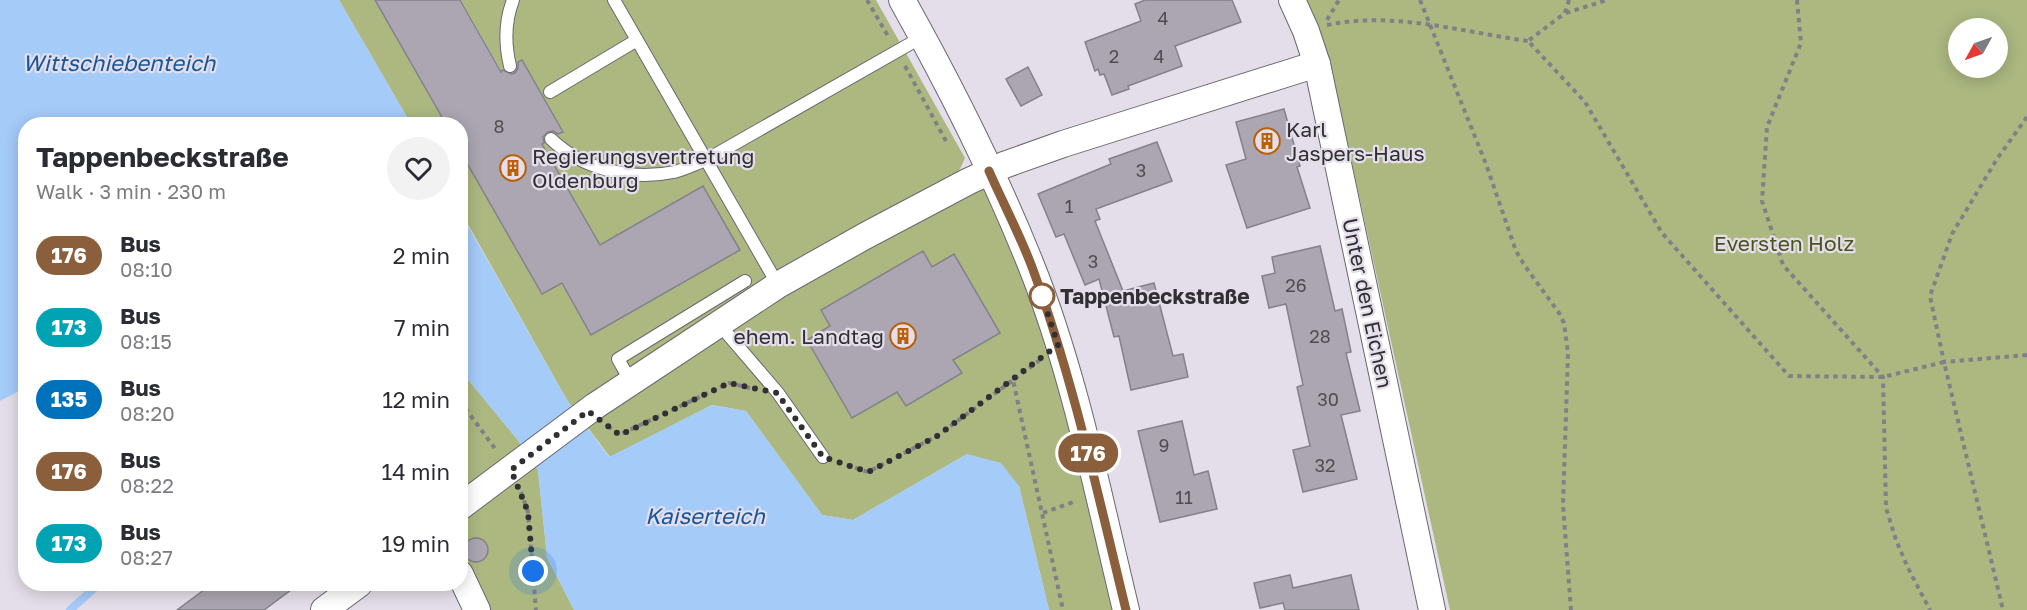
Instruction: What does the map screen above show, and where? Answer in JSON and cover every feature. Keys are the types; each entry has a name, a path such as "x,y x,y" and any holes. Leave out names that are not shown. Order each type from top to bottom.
{"street":[{"path":"902,0 922,36 979,176 1031,266 1058,345 1078,415 1086,498 1126,610"},
{"name":"Unter den Eichen","path":"1292,0 1317,64 1432,610"},
{"path":"468,501 588,411 778,285 979,176 1063,144 1317,64"},
{"path":"324,610 350,591"},
{"path":"468,591 477,610"}],"lane":[{"path":"510,66 506,51 506,36 513,0"},
{"path":"614,0 778,285"},
{"path":"551,139 562,150 578,160 602,169 628,174 651,175 675,172 706,160 922,36"},
{"path":"550,92 637,40"},
{"path":"632,382 618,359 745,281"},
{"path":"719,324 777,393 823,457"}],"path":[{"path":"867,0 896,50 979,176"},
{"path":"1339,0 1325,25 1379,21 1429,23 1528,41 1585,102 1662,232 1789,376 1883,377 1944,362 2027,356"},
{"path":"1420,0 1486,164 1516,252 1559,313 1563,323 1568,353 1563,505 1571,610"},
{"path":"1565,13 1569,0"},
{"path":"1528,41 1565,13 1607,0"},
{"path":"1797,0 1801,43 1767,127 1762,201 1783,265 1883,377 1886,508 1908,568 1930,610"},
{"path":"2003,610 1930,296 1952,234 1997,159 2027,117"},
{"path":"823,457 868,472 937,436 1041,358 1044,369"},
{"path":"1013,380 1064,610"},
{"path":"588,411 620,435 729,383 777,393"},
{"path":"468,412 511,470 528,512 536,610"},
{"path":"1073,491 1086,498"},
{"path":"1043,513 1086,498"},
{"path":"1078,513 1086,498"}],"green space":[{"path":"339,0 375,0 442,117 407,117"},
{"path":"461,0 876,0 965,158 958,173 761,280 769,290 989,171 1031,265 1126,610 1049,610 1019,486 967,454 853,520 822,515 746,411 712,405 610,457 567,400 468,224 468,165 542,294 562,283 592,334 740,250 703,186 600,245"},
{"name":"Eversten Holz","path":"1305,0 2027,0 2027,610 1450,610 1328,54"},
{"path":"468,380 517,439 538,470 547,557 574,610 483,610 468,579"}],"water":[{"name":"Wittschiebenteich","path":"0,0 339,0 407,117 18,117 18,392 0,401"},
{"name":"Kaiserteich","path":"468,226 567,400 609,457 712,405 746,411 822,515 853,520 967,454 1001,463 1019,486 1049,610 574,610 547,557 538,470 517,439 468,380"}],"building":[{"name":"Regierungsvertretung Oldenburg","path":"375,0 460,0 501,72 503,70 511,74 515,73 518,62 522,60 563,132 558,134 553,131 548,132 543,137 544,143 542,144 600,245 703,186 740,250 591,335 562,283 542,294 468,165 468,117 442,117"},
{"path":"1145,0 1232,0 1241,22 1175,46 1182,66 1128,86 1129,89 1112,95 1104,74 1100,75 1098,69 1095,71 1085,42 1141,21 1135,4"},
{"path":"1028,67 1042,95 1021,106 1006,79"},
{"path":"1284,109 1300,166 1297,167 1310,208 1247,228 1226,165 1246,159 1236,122"},
{"path":"1157,142 1172,181 1096,209 1100,219 1095,221 1123,291 1154,283 1173,356 1183,354 1188,377 1131,390 1119,336 1114,337 1099,279 1085,285 1064,234 1056,237 1038,194 1111,164 1109,159"},
{"path":"1320,246 1335,311 1342,309 1351,352 1346,353 1360,411 1341,415 1357,479 1303,492 1293,450 1310,446 1297,387 1303,385 1286,304 1269,308 1262,276 1275,273 1272,257"},
{"name":"ehem. Landtag","path":"923,251 932,267 954,254 1000,333 953,360 962,373 906,406 897,392 852,418 807,340 830,326 821,310"},
{"path":"1182,421 1194,475 1208,471 1217,509 1160,522 1138,431"},
{"path":"471,539 481,539 487,545 487,555 481,561 471,561 468,558 468,542"},
{"path":"1290,575 1293,588 1351,575 1359,610 1285,610 1283,603 1260,608 1254,583"},
{"path":"203,591 290,591 264,610 177,610"}],"waterway":[{"path":"70,610 91,591"}],"bus line":[{"name":"176","path":"989,171 1031,266 1058,345 1080,420 1126,610"}],"place":[{"name":"Karl Jaspers-Haus","path":"1267,141"},
{"name":"Regierungsvertretung Oldenburg","path":"513,168"},
{"name":"Tappenbeckstraße","path":"1042,296"},
{"name":"ehem. Landtag","path":"903,336"}],"route":[{"path":"533,571 528,512 511,470 588,411 620,435 729,383 777,393 823,457 868,472 937,436 1058,345 1042,296"}]}
